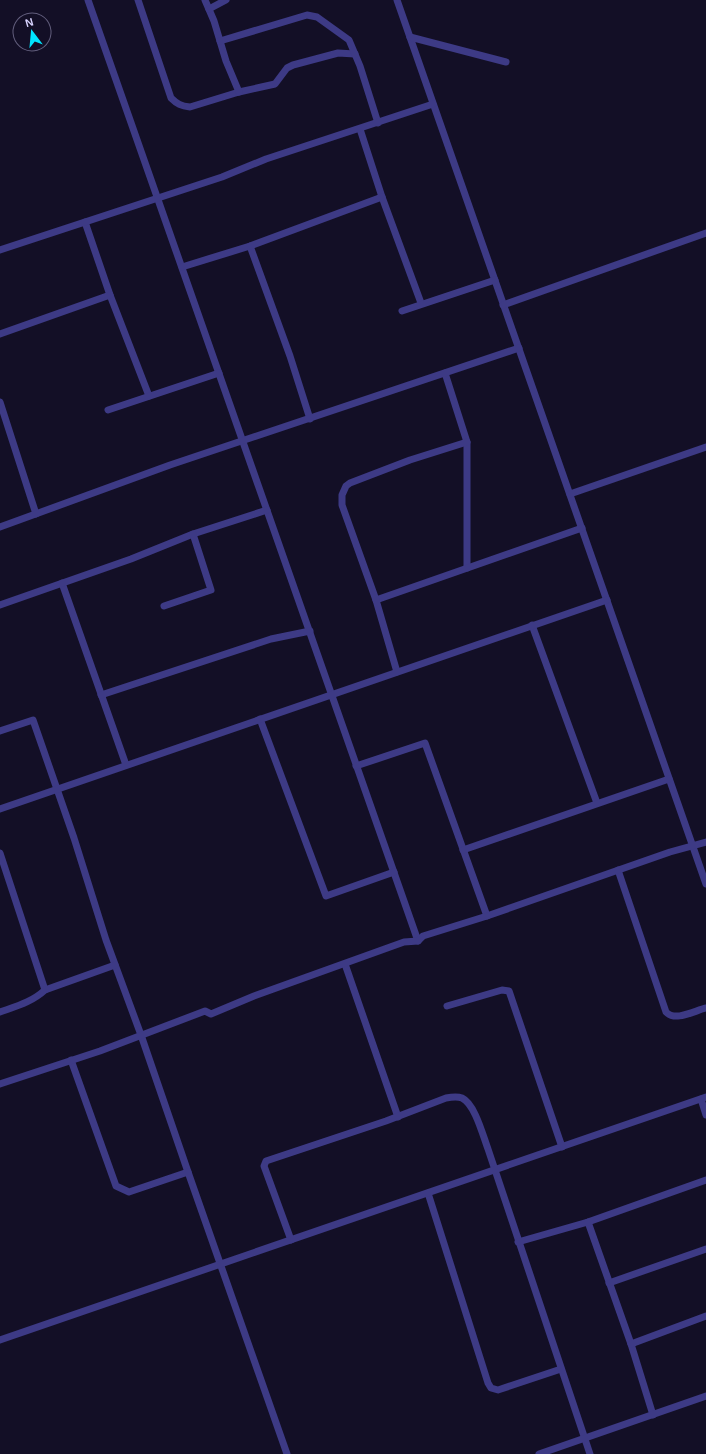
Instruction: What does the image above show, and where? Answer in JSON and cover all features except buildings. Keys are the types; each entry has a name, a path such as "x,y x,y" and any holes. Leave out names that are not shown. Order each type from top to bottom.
{"street":[{"path":"88,0 418,941"},
{"path":"138,0 163,78 171,98 176,104 190,107 239,92 275,84 287,68 293,65 338,53 355,54"},
{"path":"205,0 226,61 239,92"},
{"path":"209,9 226,0"},
{"path":"397,0 706,884"},
{"path":"220,41 312,15 349,40 378,123"},
{"path":"410,37 506,62"},
{"path":"0,250 222,177 266,159 433,104"},
{"path":"360,129 382,197 421,303"},
{"path":"182,267 250,246 382,197"},
{"path":"86,222 110,295 148,396"},
{"path":"503,305 706,232"},
{"path":"250,246 290,356 310,419"},
{"path":"402,311 421,303 495,280"},
{"path":"0,334 110,295"},
{"path":"0,527 170,465 243,442 518,348"},
{"path":"108,410 219,373"},
{"path":"445,373 467,442 467,568"},
{"path":"0,402 36,514"},
{"path":"397,672 376,600 342,505 342,495 346,486 410,460 467,442"},
{"path":"570,494 706,447"},
{"path":"0,605 131,559 193,534 267,510"},
{"path":"376,600 582,528"},
{"path":"164,606 211,590 193,534"},
{"path":"62,582 126,765"},
{"path":"0,809 607,600"},
{"path":"532,625 597,803"},
{"path":"101,694 271,638 310,631"},
{"path":"260,719 326,896 394,872"},
{"path":"0,731 33,720 56,790 74,838 115,965 141,1035 287,1454"},
{"path":"356,766 425,743 487,916"},
{"path":"463,850 669,779"},
{"path":"0,1084 71,1060 205,1011 211,1014 254,996 404,942 418,941 423,936 487,916 670,852 706,842"},
{"path":"0,853 45,990"},
{"path":"618,870 666,1012 669,1016 675,1018 706,1008"},
{"path":"345,964 398,1117"},
{"path":"0,1012 37,998 45,990 115,965"},
{"path":"447,1006 502,990 508,991 562,1147"},
{"path":"71,1060 116,1186 129,1192 188,1172"},
{"path":"291,1240 264,1166 266,1161 398,1117 446,1098 462,1098 469,1103 488,1149 590,1454"},
{"path":"0,1340 703,1098 706,1115"},
{"path":"518,1242 588,1222 706,1180"},
{"path":"428,1193 488,1383 491,1388 498,1390 561,1369"},
{"path":"588,1222 631,1344 653,1414"},
{"path":"609,1282 706,1250"},
{"path":"631,1344 706,1316"},
{"path":"539,1454 706,1396"}]}
